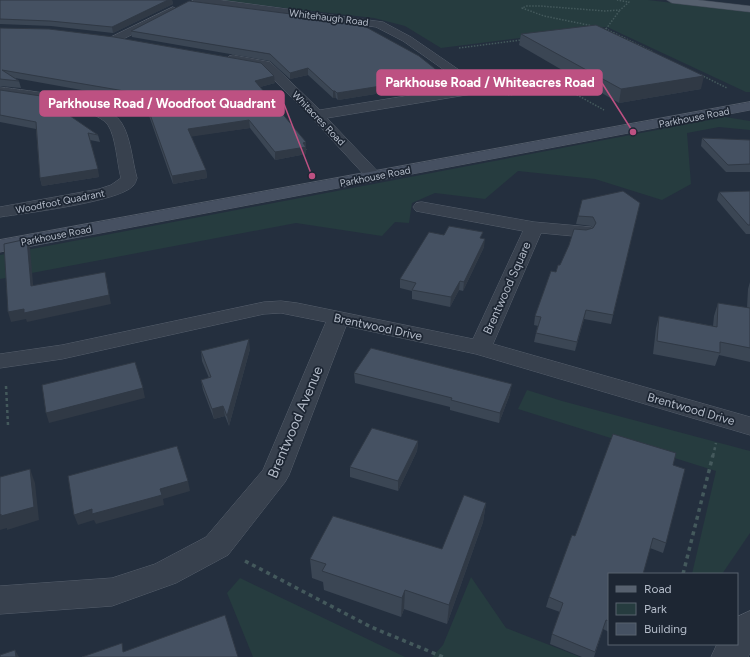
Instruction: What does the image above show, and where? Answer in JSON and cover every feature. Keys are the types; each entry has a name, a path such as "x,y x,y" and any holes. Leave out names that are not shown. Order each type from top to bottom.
{"main road":[{"path":"672,0 750,8"},
{"path":"745,0 750,1"},
{"name":"Parkhouse Road","path":"0,246 750,106"}],"street":[{"path":"115,39 192,0"},
{"name":"Whitehaugh Road","path":"197,0 379,24 407,39 474,85 472,90"},
{"path":"101,37 138,42"},
{"name":"Whitacres Road","path":"220,57 266,65 317,115 374,176"},
{"path":"317,115 472,90"},
{"name":"Woodfoot Quadrant","path":"0,91 89,107 104,113 115,123 129,178 127,183 117,189 102,194 0,212"},
{"name":"Brentwood Square","path":"422,207 534,227 584,231"},
{"name":"Brentwood Square","path":"480,348 534,227"},
{"name":"Brentwood Drive","path":"2,360 62,352 264,308 281,307 297,309 480,348 750,426"},
{"name":"Brentwood Avenue","path":"0,600 112,592 165,574 217,546 275,475 338,318"},
{"path":"738,643 750,626"},
{"path":"728,657 737,645"}],"path":[{"path":"617,0 629,2"},
{"path":"598,30 606,29 620,10 631,0"},
{"path":"620,10 605,11 540,6 528,6 522,8 524,11 535,14 606,29 656,53"},
{"path":"426,52 528,39"},
{"path":"699,74 728,88"},
{"path":"577,78 583,82"},
{"path":"472,90 510,95 590,80"},
{"path":"561,86 634,128"},
{"path":"2,360 8,425"},
{"path":"683,573 723,418"},
{"path":"217,546 371,627 442,657"}],"green space":[{"path":"215,0 648,0 750,12 750,92 746,92 607,27 441,48 405,26 374,18"},
{"path":"725,117 750,121 750,130 719,127 687,133 691,184 662,200 595,179 518,171 485,199 435,193 412,203 409,223 395,222 382,236 296,223 0,279 0,255"},
{"path":"527,390 562,401 750,451 750,533 723,573 692,573 716,471 518,409"},
{"path":"471,577 506,628 580,657 432,657 443,645"},
{"path":"240,578 405,657 253,657 227,593"}],"building":[{"path":"0,0 168,0 112,27 50,21 0,19"},
{"path":"189,1 338,20 366,27 419,56 444,76 337,93 308,68 290,73 270,54 131,31"},
{"path":"596,25 704,76 621,89 521,34"},
{"path":"0,28 49,29 114,37 261,63 274,76 255,81 306,142 303,143 306,147 275,152 249,120 188,129 206,170 172,176 146,103 136,93 2,70 19,81 0,79"},
{"path":"0,90 41,96 98,135 88,133 98,169 40,178 36,122 0,115"},
{"path":"702,138 750,140 750,164 728,165"},
{"path":"623,191 640,203 613,315 586,310 577,342 536,333 541,317 535,316 551,271 556,272 558,265 560,265 574,229 586,230 593,228 596,223 593,217 578,216 582,200"},
{"path":"750,191 750,225 748,225 719,192"},
{"path":"449,226 483,232 480,238 485,239 464,282 460,281 451,297 412,290 416,283 400,279 429,232 444,235"},
{"path":"27,239 31,286 105,272 109,295 24,313 24,309 8,312 4,244"},
{"path":"718,303 750,308 750,348 720,342 720,353 657,341 659,316 717,327"},
{"path":"249,339 227,416 223,406 212,409 201,380 211,377 201,351"},
{"path":"371,348 512,384 500,413 451,400 452,398 354,373"},
{"path":"135,362 143,388 46,413 42,385"},
{"path":"372,428 418,441 398,481 350,467"},
{"path":"613,434 676,453 673,465 685,469 666,543 653,538 643,573 608,573 608,621 606,620 595,652 552,634 563,603 549,597 572,535 575,536"},
{"path":"177,446 188,481 160,489 162,495 92,514 92,509 74,515 68,476"},
{"path":"30,469 34,507 1,516 0,477"},
{"path":"464,495 486,503 449,605 405,590 402,598 322,571 326,564 310,559 333,516 442,549"},
{"path":"225,615 238,657 82,657 122,643 123,652"},
{"path":"15,650 16,657 0,657 0,655"}],"place":[{"name":"Parkhouse Road / Whiteacres Road","path":"633,132"},
{"name":"Parkhouse Road / Woodfoot Quadrant","path":"312,176"}]}
